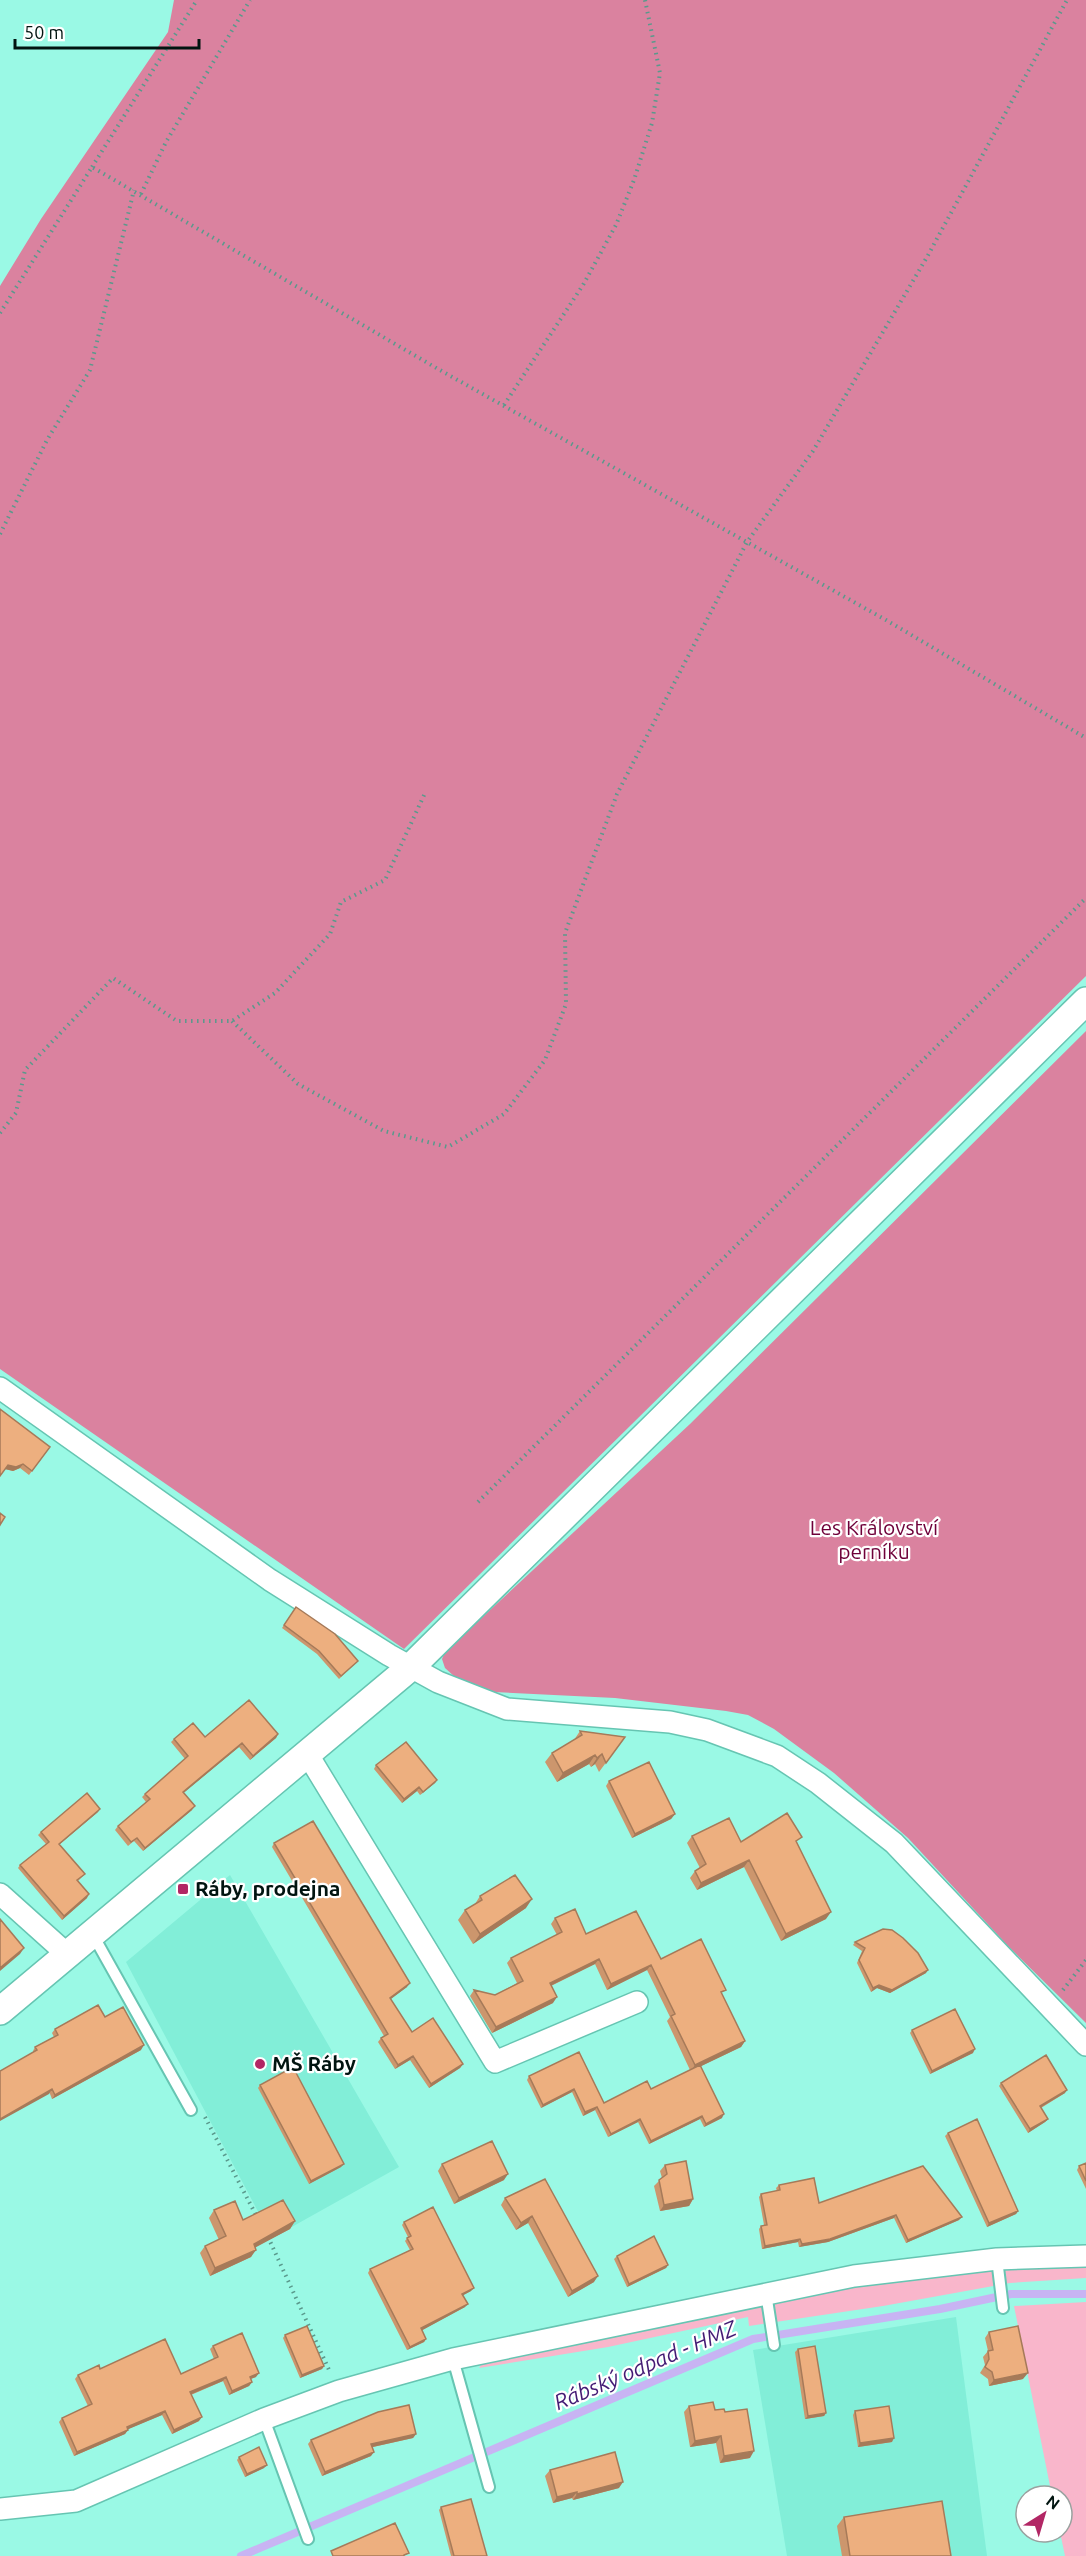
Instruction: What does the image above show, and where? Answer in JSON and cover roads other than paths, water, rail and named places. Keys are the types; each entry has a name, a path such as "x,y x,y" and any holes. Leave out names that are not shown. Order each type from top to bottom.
{"street":[{"path":"0,2011 412,1666 1086,1001"},
{"path":"0,1388 270,1580 389,1655 459,1692 507,1709 670,1722 707,1730 777,1756 826,1789 894,1843 1086,2045"},
{"path":"308,1755 495,2062 637,2001"},
{"path":"0,1894 68,1955"},
{"path":"0,2509 76,2501 264,2419 339,2391 453,2359 854,2276 999,2269 1086,2256"}],"lane":[{"path":"92,1934 191,2110"},
{"path":"999,2269 1003,2308"},
{"path":"766,2293 774,2345"},
{"path":"453,2359 489,2487"},
{"path":"264,2419 308,2539"}],"waterway":[{"name":"Rábský odpad - HMZ","path":"241,2556 753,2339 940,2309 1011,2294 1086,2294"}],"place":[{"name":"Ráby, prodejna","path":"183,1889"},
{"name":"MŠ Ráby","path":"260,2064"}],"park label":[{"name":"Les Království perníku","path":"874,1540"}]}
